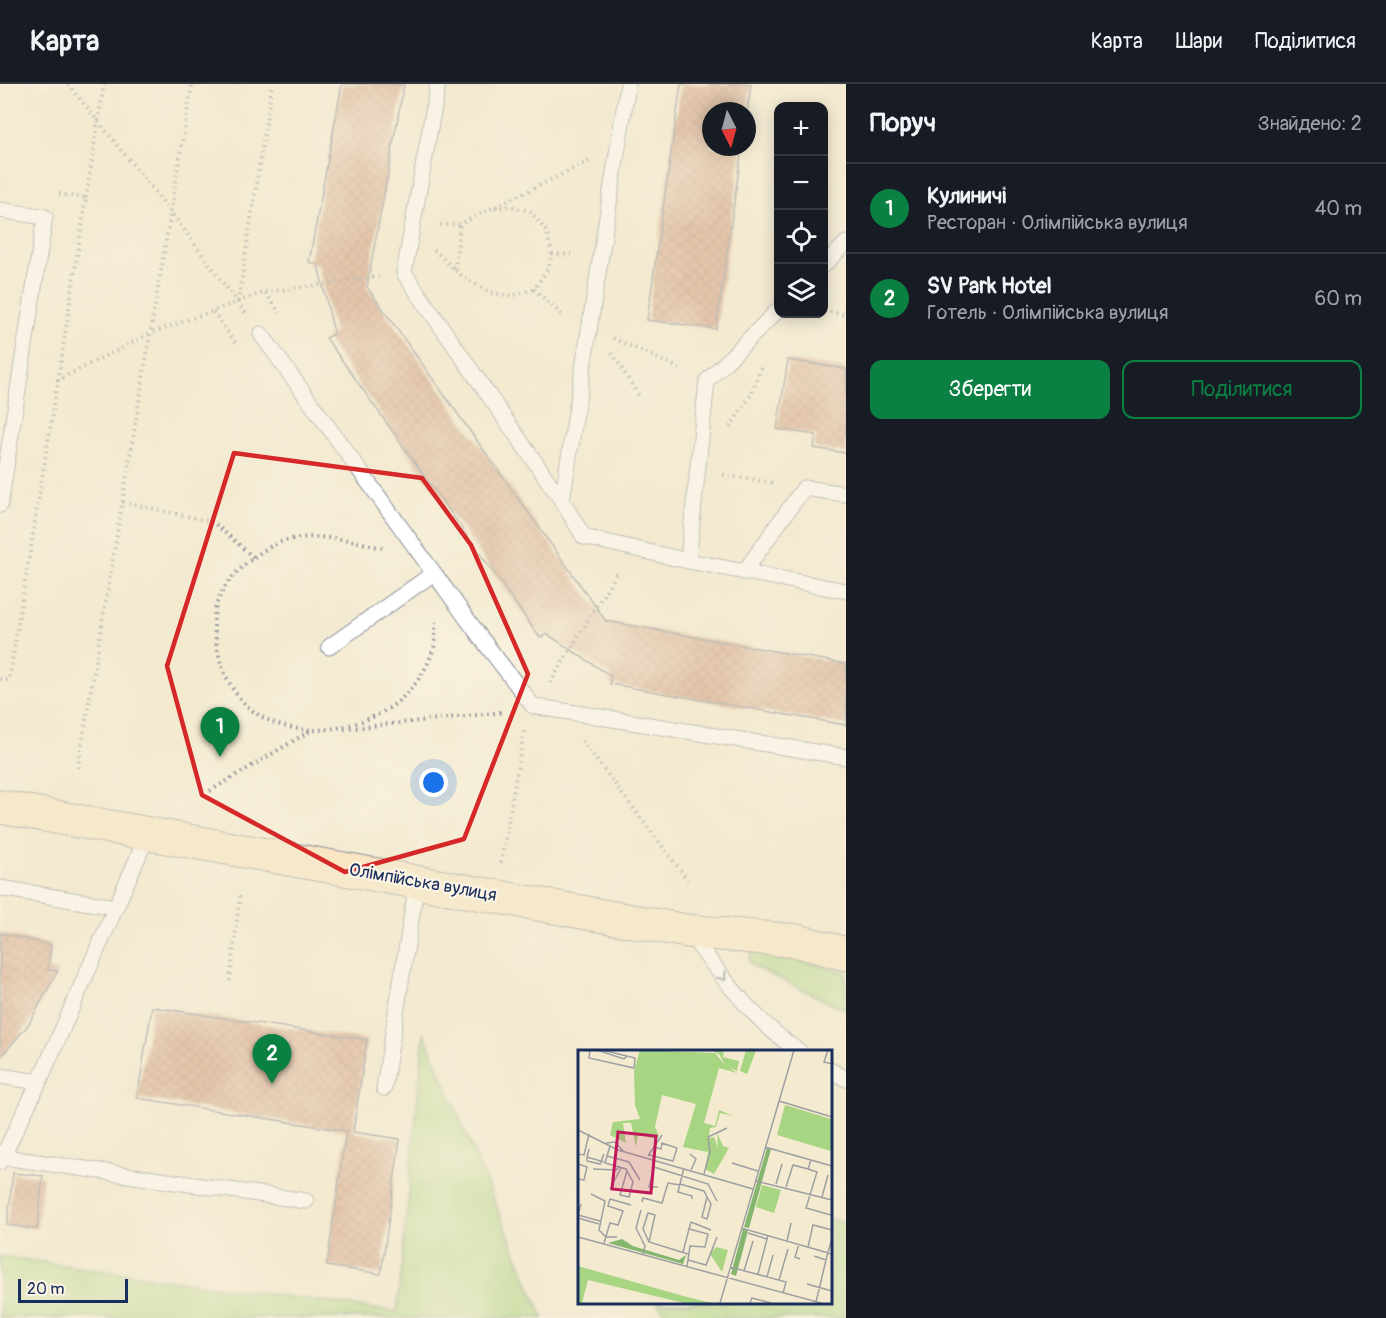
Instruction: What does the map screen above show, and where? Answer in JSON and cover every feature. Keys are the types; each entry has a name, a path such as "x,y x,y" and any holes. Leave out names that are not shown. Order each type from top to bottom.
{"street":[{"name":"Олімпійська вулиця","path":"0,807 149,832 687,931 798,941 846,954"}],"lane":[{"path":"438,84 404,273 562,501 584,537 688,561 846,591"},
{"path":"562,501 628,84"},
{"path":"0,210 45,217 0,505"},
{"path":"826,264 846,243"},
{"path":"688,561 707,381 774,314"},
{"path":"261,334 533,706 846,757"},
{"path":"744,572 804,488 846,494"},
{"path":"329,646 434,573"},
{"path":"149,832 39,1082 2,1160 306,1201"},
{"path":"384,1088 417,882"},
{"path":"0,888 115,907"},
{"path":"687,931 738,997 772,1031 798,1050"},
{"path":"831,1070 846,1078"},
{"path":"0,1076 39,1082"}],"path":[{"path":"68,84 171,212 261,334"},
{"path":"0,679 9,680 104,84"},
{"path":"78,768 192,84"},
{"path":"238,303 272,84"},
{"path":"432,226 460,224 590,160"},
{"path":"54,193 86,198"},
{"path":"58,380 151,333 265,292 424,269 429,246 455,269 491,293 512,296 534,289 548,269 552,254 547,232 531,212 510,206 491,209"},
{"path":"455,269 460,224"},
{"path":"552,254 586,255"},
{"path":"534,289 567,320"},
{"path":"265,292 286,321"},
{"path":"828,312 846,315"},
{"path":"610,336 707,381"},
{"path":"610,350 639,396"},
{"path":"724,436 751,395 766,354"},
{"path":"717,474 804,488"},
{"path":"123,502 213,522 253,557"},
{"path":"559,689 547,687 616,574 627,576"},
{"path":"210,791 309,731 505,712"},
{"path":"504,846 524,731"},
{"path":"579,738 688,880"},
{"path":"230,981 240,893"}],"highlighted area":[{"path":"234,453 422,478 471,545 528,674 464,839 345,872 202,795 167,666"}],"green space":[{"path":"762,949 846,972 846,1010 754,967 749,961 751,952"},
{"path":"424,1033 543,1318 0,1318 0,1256 397,1312"},
{"path":"831,1219 846,1222 846,1318 669,1318 658,1303 831,1303"}],"building":[{"path":"342,84 404,84 367,287 606,621 846,664 846,725 610,684 611,676 547,634 540,638 326,338 334,333 318,265 309,262"},
{"path":"681,84 751,84 748,102 702,102 702,156 741,156 716,329 647,320"},
{"path":"788,360 846,369 846,453 814,448 816,435 777,429"},
{"path":"0,933 51,945 48,970 58,971 28,1025 0,1058"},
{"path":"152,1007 367,1040 353,1132 400,1139 381,1274 327,1266 346,1131 137,1098"},
{"path":"13,1173 43,1176 37,1229 7,1225"}],"place":[{"name":"Кулиничі","path":"220,757"},
{"name":"SV Park Hotel","path":"272,1084"}]}
